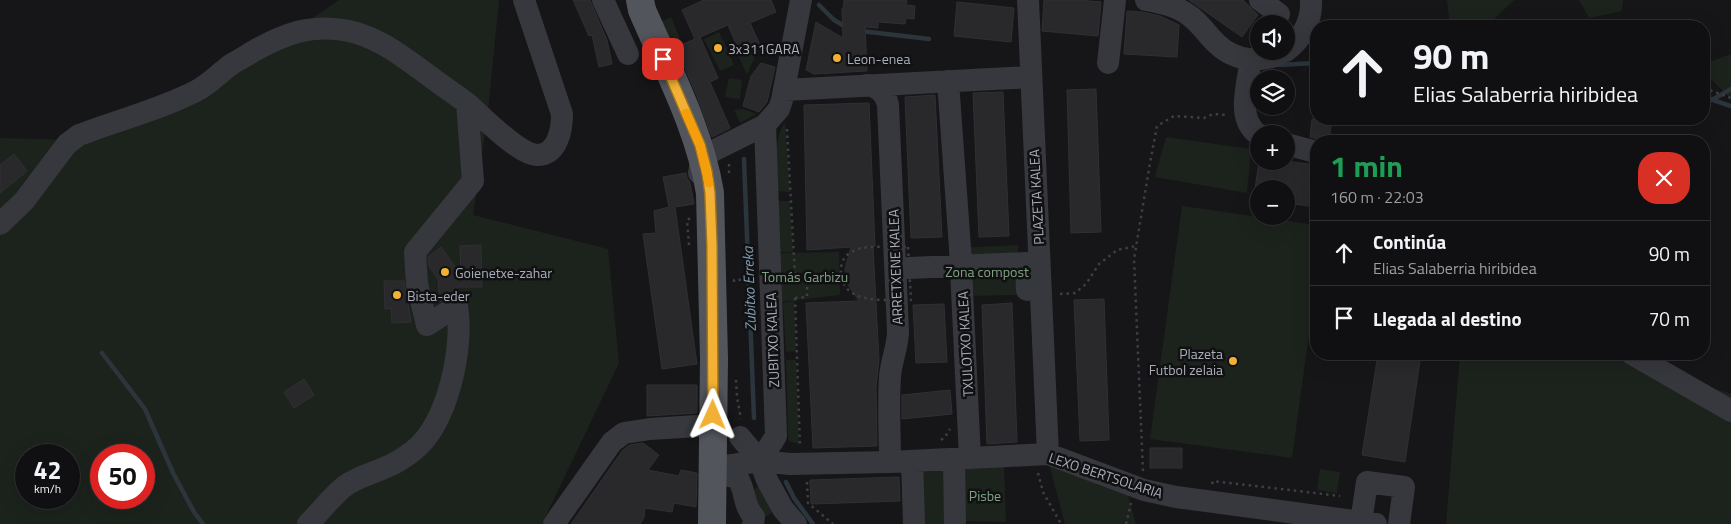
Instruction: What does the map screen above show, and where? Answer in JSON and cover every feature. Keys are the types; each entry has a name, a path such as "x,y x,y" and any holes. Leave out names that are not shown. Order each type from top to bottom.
{"main road":[{"path":"628,0 635,24 710,163"},
{"path":"640,0 642,10 710,163 710,193 702,215 722,426 721,467 712,524"}],"street":[{"path":"0,224 24,201 67,144 79,135 147,112 192,94 231,64 279,37 304,30 324,28 349,31 386,45 467,103 513,144 538,155 548,151 557,143 562,130 562,114 524,0"},
{"path":"603,0 628,54"},
{"path":"710,163 765,125 778,109 785,90 801,0"},
{"name":"PLAZETA KALEA","path":"1028,0 1040,295 1040,454"},
{"path":"1108,63 1114,0"},
{"path":"1146,0 1172,6 1189,14 1198,21 1224,50 1233,55 1250,60"},
{"path":"1260,0 1279,14"},
{"path":"1295,43 1306,28 1311,0"},
{"path":"1250,127 1244,115 1251,60"},
{"path":"785,90 1030,77"},
{"name":"TXULOTXO KALEA","path":"948,81 961,265 962,458 955,524"},
{"name":"ARRETXENE KALEA","path":"866,85 883,92 888,100 898,331 898,344 890,378 901,462 914,524"},
{"path":"308,524 346,485 398,462 416,449 432,427 449,395 456,362 460,320 457,306 427,326 417,284 415,252 473,181 467,103"},
{"name":"ZUBITXO KALEA","path":"760,460 776,436 765,125"},
{"path":"1295,146 1310,150"},
{"path":"910,268 1026,263 1028,296 1040,295"},
{"path":"1642,360 1731,411"},
{"path":"554,524 612,442 624,433 650,429 722,426 760,460 767,480 783,509 796,524"},
{"name":"LEXO BERTSOLARIA","path":"721,467 760,460 790,464 901,462 1040,454 1144,490 1176,497 1369,523 1367,482 1404,487 1399,524"},
{"path":"721,467 729,476 737,477 743,486 747,510 754,518 753,524"}],"path":[{"path":"1710,90 1731,98"},
{"path":"1144,490 1134,259 1157,126 1174,116 1204,118 1212,114 1228,114"},
{"path":"710,163 729,176"},
{"path":"689,247 687,220 702,215"},
{"path":"1040,295 1075,293 1086,284 1099,264 1116,250 1136,246"},
{"path":"874,248 862,248 850,253 845,257 841,274 842,283 848,291 855,295 876,299"},
{"path":"795,276 841,274"},
{"path":"788,299 807,297 807,276"},
{"path":"738,279 755,279"},
{"path":"794,446 801,446 795,298"},
{"path":"938,442 945,437 954,421"},
{"path":"1040,454 1043,492 1061,524"},
{"path":"806,475 808,503 832,524"},
{"path":"1301,492 1340,496"}],"green space":[{"path":"339,0 499,0 488,111 473,215 608,249 619,363 542,524 0,524 0,138 73,140 217,83"},
{"path":"1447,0 1514,0 1493,20 1449,20"},
{"path":"1579,0 1623,0 1622,11 1589,18"},
{"path":"671,17 680,39 668,44 658,23"},
{"path":"719,32 734,65 720,71 704,39"},
{"path":"760,45 747,75 738,55"},
{"path":"1731,54 1731,99 1710,78 1710,62"},
{"path":"729,78 742,80 740,99 725,97"},
{"path":"743,109 757,114 740,123 734,110"},
{"path":"785,122 790,192 778,191 776,164 778,138"},
{"path":"1166,137 1250,149 1247,193 1155,177"},
{"path":"778,201 790,201 793,252 780,252"},
{"name":"Plazeta Futbol zelaia","path":"1182,206 1250,216 1250,225 1295,225 1295,222 1310,224 1310,327 1292,458 1150,439"},
{"name":"Zona compost","path":"1018,245 1018,295 962,296 960,248"},
{"name":"Tomás Garbizu","path":"839,252 840,295 781,302 779,253"},
{"path":"794,301 796,351 786,352 783,303"},
{"path":"786,360 796,360 799,444 789,441 788,435"},
{"path":"1460,360 1646,360 1662,371 1731,394 1731,524 1446,524"},
{"path":"1049,464 1128,495 1136,524 1065,524"},
{"name":"Pisbe","path":"1004,466 1006,522 964,521 964,468"},
{"path":"914,468 950,468 952,524 917,524"},
{"path":"1320,469 1340,472 1337,493 1317,490"},
{"path":"757,487 767,488 777,509 766,517 756,514 753,491"}],"building":[{"path":"573,0 590,0 607,40 612,64 599,67 592,35 589,36"},
{"path":"704,0 771,0 776,12 750,23 760,45 740,53 728,25 700,37 718,78 710,82 730,128 712,137 676,47 695,39 682,10"},
{"path":"844,0 907,0 906,5 915,6 914,19 906,18 905,24 878,22 878,28 865,27 867,71 814,74 806,70 816,22 843,38 842,9"},
{"path":"1044,0 1101,2 1098,36 1042,31"},
{"path":"1189,0 1243,0 1258,15 1250,15 1250,26 1242,37"},
{"path":"957,2 1014,8 1011,42 954,36"},
{"path":"1127,11 1160,16 1179,25 1177,57 1124,54"},
{"path":"761,63 775,67 767,102 759,112 743,106 751,76"},
{"path":"1096,89 1101,232 1071,233 1067,90"},
{"path":"1003,92 1009,236 979,237 973,93"},
{"path":"935,95 942,237 911,238 905,97"},
{"path":"869,103 875,246 873,246 879,360 876,387 877,446 813,448 806,303 859,301 847,283 845,269 851,247 807,250 804,105"},
{"path":"1311,125 1331,125 1330,135 1310,135"},
{"path":"14,154 27,171 0,193 0,165"},
{"path":"1295,162 1310,164 1310,206 1295,204 1295,180 1256,180 1258,170 1295,170"},
{"path":"686,173 694,204 675,207 697,364 662,369 643,234 656,233 654,211 669,207 663,177"},
{"path":"481,245 482,287 457,287 458,293 450,295 440,302 438,279 429,266 428,257 441,247 461,275 460,246"},
{"name":"Bista-eder","path":"384,281 404,281 411,322 392,323 391,308 385,309"},
{"path":"1104,299 1109,440 1080,441 1074,300"},
{"path":"1012,303 1017,442 987,444 982,305"},
{"path":"944,304 947,362 916,363 913,305"},
{"path":"1377,360 1420,360 1405,462 1362,455"},
{"path":"304,379 314,395 294,408 284,392"},
{"path":"647,385 697,385 697,413 647,416"},
{"path":"950,390 952,414 902,419 902,395"},
{"path":"643,443 659,455 648,470 679,476 681,470 697,473 696,507 674,503 672,512 645,508 644,518 640,524 571,524 622,451 629,445"},
{"path":"1150,448 1182,448 1182,468 1150,468"},
{"path":"899,477 900,501 811,504 810,480"}],"waterway":[{"name":"Zubitxo Erreka","path":"819,5 834,20 846,27"},
{"name":"Zubitxo Erreka","path":"861,31 929,39"},
{"name":"Zubitxo Erreka","path":"1278,65 1310,63"},
{"path":"1712,100 1731,89"},
{"name":"Zubitxo Erreka","path":"1710,99 1731,106"},
{"name":"Zubitxo Erreka","path":"744,159 754,418"},
{"path":"102,353 145,409 173,473 194,512 203,524"},
{"name":"Zubitxo Erreka","path":"786,482 794,498 813,524"}],"slow traffic":[{"path":"686,113 700,145 709,183"}],"place":[{"name":"3x311GARA","path":"718,48"},
{"name":"Leon-enea","path":"837,58"},
{"name":"Goienetxe-zahar","path":"445,272"},
{"name":"Bista-eder","path":"397,295"},
{"name":"Plazeta Futbol zelaia","path":"1233,361"}],"route":[{"path":"663,59 700,145 710,193 714,359 713,415"}]}
